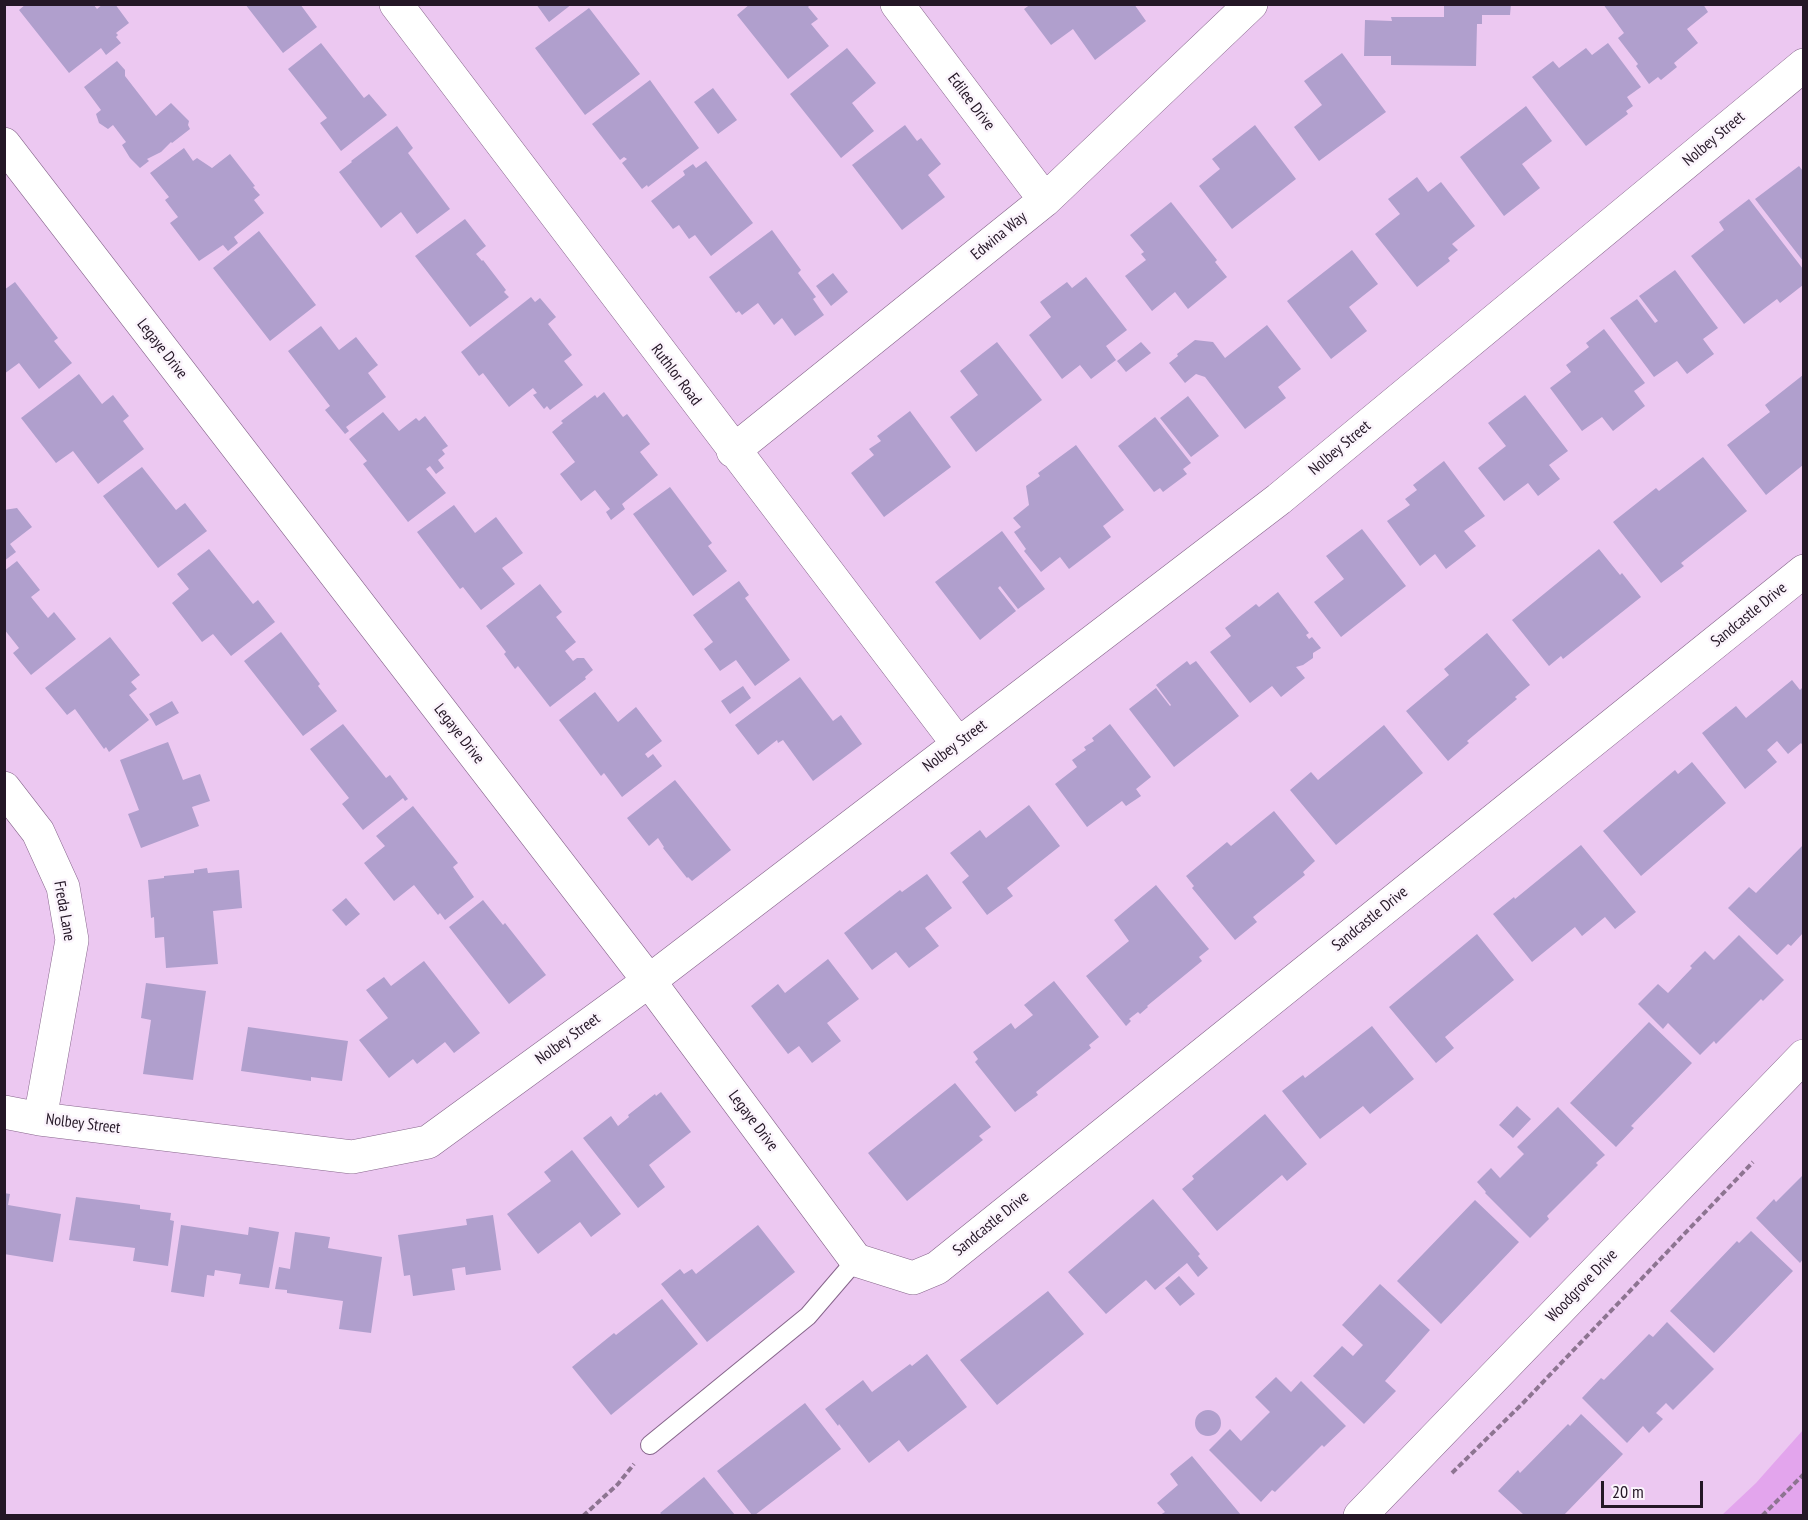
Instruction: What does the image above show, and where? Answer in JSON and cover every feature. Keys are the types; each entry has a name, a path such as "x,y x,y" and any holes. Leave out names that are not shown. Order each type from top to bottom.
{"street":[{"name":"Ruthlor Road","path":"396,4 733,451 958,744"},
{"name":"Edilee Drive","path":"897,4 1045,200"},
{"name":"Edwina Way","path":"733,451 1045,200 1251,4"},
{"name":"Nolbey Street","path":"4,1112 40,1119 352,1157 428,1142 648,981 1279,499 1803,65"},
{"name":"Legaye Drive","path":"4,144 648,981 856,1260"},
{"name":"Sandcastle Drive","path":"856,1260 913,1278 937,1268 1803,571"},
{"name":"Freda Lane","path":"4,788 38,832 63,887 72,940 40,1119"},
{"name":"Woodgrove Drive","path":"1359,1515 1803,1056"}],"lane":[{"path":"650,1445 808,1316 856,1260"}],"path":[{"path":"1451,1475 1524,1402 1754,1161"},
{"path":"583,1515 618,1484 650,1445"},
{"path":"1762,1515 1803,1474"}],"shaded area":[{"path":"1803,1430 1803,1515 1722,1515 1756,1483"}],"building":[{"path":"26,4 93,4 97,9 103,4 115,4 129,23 116,33 121,43 106,55 101,48 69,73 19,10"},
{"path":"245,4 300,4 317,27 283,53"},
{"path":"536,4 572,4 549,22"},
{"path":"750,4 811,4 808,7 818,19 811,24 829,46 788,79 737,15"},
{"path":"1031,4 1134,4 1146,21 1095,60 1073,29 1051,45 1024,9"},
{"path":"1444,4 1511,4 1510,15 1482,15 1482,24 1477,24 1476,66 1391,65 1391,56 1364,56 1365,20 1392,21 1391,17 1444,17"},
{"path":"1603,4 1703,4 1708,12 1687,29 1698,43 1674,63 1677,67 1661,80 1658,77 1649,84 1636,66 1638,64 1618,38 1624,33"},
{"path":"589,8 640,74 585,115 535,48"},
{"path":"321,43 364,98 369,94 387,115 341,151 320,123 327,118 288,69"},
{"path":"1608,43 1641,87 1627,97 1633,106 1626,111 1628,114 1586,146 1532,77 1553,61 1559,68 1586,48 1592,55"},
{"path":"847,48 876,83 852,103 874,131 841,158 790,94"},
{"path":"1342,53 1386,112 1319,161 1294,127 1322,105 1304,81"},
{"path":"117,61 125,70 125,76 156,116 171,103 189,121 190,129 161,152 147,159 149,161 140,168 130,158 122,145 126,142 113,125 108,129 99,123 96,114 101,110 84,87"},
{"path":"650,80 699,148 648,187 647,185 642,189 622,163 627,159 624,157 620,160 592,124"},
{"path":"713,88 737,120 718,134 694,102"},
{"path":"1526,106 1552,141 1522,164 1540,188 1504,216 1460,157"},
{"path":"905,125 917,141 921,138 941,164 928,175 945,197 902,230 852,165"},
{"path":"1255,125 1296,179 1232,229 1199,186 1220,169 1212,159"},
{"path":"397,126 413,148 408,153 450,209 417,234 401,212 381,228 339,172"},
{"path":"184,148 193,161 197,158 212,168 230,154 255,186 253,187 260,195 254,200 264,213 234,237 238,243 228,251 223,245 199,261 170,223 178,217 165,200 169,197 150,173"},
{"path":"706,161 753,223 711,256 695,235 689,239 679,225 673,229 651,201 685,175 683,171 693,164 696,168"},
{"path":"1799,166 1803,171 1803,261 1755,199"},
{"path":"1417,177 1428,192 1441,182 1475,226 1452,244 1458,250 1448,258 1450,261 1417,287 1375,234 1400,214 1388,199"},
{"path":"1749,199 1803,269 1803,285 1780,303 1777,299 1744,324 1691,256 1724,230 1719,222"},
{"path":"1171,202 1217,260 1215,262 1227,277 1188,309 1175,292 1152,311 1125,276 1146,260 1141,254 1144,252 1130,235"},
{"path":"465,219 486,246 476,254 483,260 509,297 470,327 415,256"},
{"path":"772,230 801,270 798,273 816,297 813,299 824,315 795,336 782,318 774,325 758,303 742,315 739,311 736,313 709,277"},
{"path":"259,231 316,305 270,341 213,268"},
{"path":"1352,250 1378,284 1349,307 1367,331 1331,359 1287,301"},
{"path":"1675,270 1718,328 1703,339 1714,354 1687,374 1677,361 1654,377 1610,318 1637,299 1655,323 1658,321 1639,296"},
{"path":"833,273 848,292 831,306 816,286"},
{"path":"1086,277 1127,330 1106,346 1116,360 1091,379 1080,365 1062,379 1029,335 1051,317 1040,302 1067,282 1072,288"},
{"path":"15,282 58,338 54,341 72,363 39,389 19,363 4,374 4,290"},
{"path":"531,297 535,302 540,298 556,317 548,324 572,355 564,361 583,385 550,410 547,406 544,409 533,395 537,393 533,388 509,407 483,373 479,376 461,352"},
{"path":"1267,325 1301,369 1278,387 1286,398 1245,429 1205,377 1196,374 1185,383 1169,363 1195,340 1213,342 1225,358"},
{"path":"321,326 339,350 356,337 378,365 368,373 386,397 346,427 349,431 345,434 325,410 330,406 288,351"},
{"path":"1604,329 1645,383 1634,391 1645,406 1613,431 1602,417 1582,431 1550,388 1571,372 1566,365 1589,347 1586,343"},
{"path":"997,342 1042,400 976,452 950,417 978,395 960,371"},
{"path":"1141,342 1151,353 1126,372 1117,361"},
{"path":"79,374 102,404 113,395 129,416 123,421 144,449 98,484 73,451 56,463 21,418"},
{"path":"1803,375 1803,465 1766,495 1727,445 1770,412 1765,405"},
{"path":"604,392 623,417 627,414 650,444 640,452 658,475 622,504 625,509 611,520 606,512 610,509 595,490 581,501 560,474 575,462 552,432 563,423 561,421 595,395 597,398"},
{"path":"1525,395 1568,451 1549,465 1560,479 1538,496 1528,483 1504,501 1478,468 1506,446 1488,423"},
{"path":"1188,396 1219,436 1191,457 1160,418"},
{"path":"910,411 951,467 884,517 851,473 874,455 869,449 881,441 877,436"},
{"path":"383,412 399,431 416,418 419,421 425,416 448,446 442,450 445,454 438,460 444,468 436,474 430,466 426,469 446,493 408,522 363,464 367,461 349,439"},
{"path":"1155,417 1191,463 1183,469 1187,474 1163,492 1160,488 1154,492 1118,446"},
{"path":"1076,445 1124,510 1103,526 1111,537 1069,569 1060,557 1041,572 1024,551 1026,549 1014,532 1021,527 1013,518 1029,505 1026,486 1040,476 1038,473"},
{"path":"1703,457 1747,511 1681,563 1684,566 1661,583 1613,522 1656,488 1659,491"},
{"path":"1444,461 1485,516 1464,531 1476,546 1446,569 1435,554 1420,566 1387,521 1410,505 1405,499 1417,490 1413,485"},
{"path":"142,467 176,510 185,503 207,531 158,568 103,496"},
{"path":"670,487 712,543 708,546 727,571 693,596 633,514"},
{"path":"454,505 475,533 496,517 523,553 502,568 515,584 481,610 463,587 460,589 417,532"},
{"path":"17,508 32,527 10,544 16,552 4,561 4,510"},
{"path":"1362,529 1406,586 1341,637 1314,602 1344,579 1326,556"},
{"path":"1002,531 1045,589 1018,609 1000,586 998,588 1016,611 980,640 935,582"},
{"path":"209,549 253,604 258,600 275,622 231,656 213,634 202,642 172,603 189,589 177,574"},
{"path":"1599,549 1641,597 1563,659 1561,656 1549,666 1512,620"},
{"path":"17,561 40,590 31,597 48,618 54,612 76,639 31,675 13,653 19,648 4,629 4,571"},
{"path":"739,581 749,595 745,598 790,660 755,686 736,660 720,671 704,649 713,642 693,615"},
{"path":"540,584 562,612 556,617 576,642 565,651 573,661 577,658 584,658 593,670 585,677 586,679 550,707 518,666 515,669 504,654 506,652 486,626"},
{"path":"1278,592 1309,633 1306,635 1309,639 1312,637 1321,648 1313,653 1313,658 1296,667 1305,678 1281,697 1272,686 1250,703 1210,652 1231,636 1225,628 1256,604 1259,607"},
{"path":"281,632 337,711 303,736 244,661"},
{"path":"1487,633 1530,685 1448,761 1406,711 1449,675 1444,669"},
{"path":"110,637 140,675 131,682 137,689 129,695 149,720 109,752 106,747 104,749 75,709 67,715 45,688"},
{"path":"1187,661 1190,665 1196,661 1239,716 1174,767 1129,709 1156,688 1170,706 1156,685"},
{"path":"800,677 833,721 841,715 862,744 813,781 783,740 778,743 777,740 758,755 735,725"},
{"path":"1792,680 1800,690 1803,687 1803,746 1801,743 1788,754 1777,741 1767,750 1777,762 1745,789 1702,733 1736,706 1746,718"},
{"path":"743,686 751,698 730,714 721,701"},
{"path":"595,692 618,722 636,707 662,741 645,754 648,758 653,754 662,766 622,797 604,773 601,776 559,720"},
{"path":"172,701 179,713 156,726 149,714"},
{"path":"343,724 386,778 390,775 408,799 405,801 403,798 363,830 342,804 349,798 310,749"},
{"path":"1110,724 1151,777 1136,789 1141,796 1126,806 1122,801 1087,827 1055,784 1077,767 1072,760 1086,750 1084,747 1094,741 1092,738"},
{"path":"1384,725 1423,773 1336,845 1290,790 1311,772 1318,780"},
{"path":"168,742 183,780 200,774 210,801 192,807 199,826 141,848 128,814 139,810 120,760"},
{"path":"1692,762 1726,803 1641,876 1603,831 1675,770 1678,774"},
{"path":"675,780 731,850 692,881 663,848 658,838 649,846 627,818"},
{"path":"1029,805 1060,846 1007,888 1013,896 987,915 962,882 969,876 950,853 980,830 986,838"},
{"path":"413,806 458,863 453,867 474,897 445,920 440,913 438,915 414,885 394,901 364,863 385,846 376,836"},
{"path":"1274,811 1315,861 1303,872 1305,875 1253,917 1257,922 1235,940 1192,888 1194,886 1186,876 1227,842 1231,846"},
{"path":"1581,845 1636,912 1615,929 1605,917 1582,936 1575,927 1532,962 1493,914"},
{"path":"1803,845 1803,933 1791,946 1788,944 1777,955 1728,908 1749,887 1756,893"},
{"path":"207,868 208,873 239,870 242,908 213,911 218,964 166,968 164,937 155,938 148,880 194,873 194,870"},
{"path":"927,874 952,908 925,928 939,946 909,968 896,952 872,970 844,933 900,890 902,892"},
{"path":"1156,885 1209,949 1199,957 1202,961 1140,1014 1138,1012 1129,1019 1131,1021 1126,1026 1086,976 1129,941 1114,920"},
{"path":"346,898 360,914 346,926 332,910"},
{"path":"483,900 503,925 505,923 546,975 509,1004 449,927"},
{"path":"1477,934 1514,980 1445,1037 1454,1048 1436,1063 1389,1007"},
{"path":"1739,935 1784,980 1763,1001 1761,999 1716,1044 1714,1041 1700,1055 1668,1023 1663,1029 1638,1004 1658,984 1668,993 1705,951 1714,960"},
{"path":"828,959 859,999 827,1023 841,1041 812,1063 799,1046 788,1054 751,1006 778,984 785,993"},
{"path":"424,961 480,1033 454,1053 445,1042 417,1064 413,1059 389,1078 359,1040 388,1018 366,990 384,977 391,986"},
{"path":"1054,981 1099,1037 1089,1045 1091,1048 1036,1092 1038,1095 1015,1112 975,1062 978,1059 973,1052 1011,1023 1015,1029 1033,1015 1024,1005"},
{"path":"146,983 206,991 193,1080 143,1074 151,1020 141,1018"},
{"path":"1649,1022 1692,1063 1631,1126 1634,1128 1616,1147 1570,1103"},
{"path":"1372,1026 1414,1079 1370,1114 1363,1106 1320,1139 1282,1091 1303,1075 1305,1078"},
{"path":"248,1027 348,1041 342,1081 311,1077 311,1081 241,1071"},
{"path":"955,1083 991,1127 979,1136 983,1140 907,1201 868,1153"},
{"path":"661,1092 691,1132 649,1165 665,1187 638,1208 583,1138 611,1116 618,1126 629,1117 628,1115"},
{"path":"1517,1106 1531,1119 1513,1138 1499,1125"},
{"path":"1558,1107 1605,1155 1596,1163 1598,1165 1547,1216 1549,1219 1530,1238 1477,1182 1491,1168 1500,1178 1524,1154 1517,1147"},
{"path":"1265,1114 1307,1164 1287,1181 1282,1175 1217,1231 1182,1189 1194,1179 1192,1176"},
{"path":"572,1150 621,1214 591,1237 580,1222 538,1254 507,1214 551,1181 544,1172"},
{"path":"1803,1175 1803,1259 1800,1263 1756,1218 1774,1199 1776,1202"},
{"path":"4,1193 10,1194 8,1205 61,1214 53,1262 4,1254"},
{"path":"76,1197 140,1205 140,1209 171,1213 170,1220 174,1221 168,1266 133,1261 135,1248 69,1240"},
{"path":"1153,1199 1200,1254 1198,1256 1208,1268 1198,1277 1187,1263 1155,1290 1146,1280 1106,1314 1068,1272"},
{"path":"1475,1200 1519,1242 1441,1324 1397,1281"},
{"path":"493,1215 501,1270 466,1275 465,1267 452,1269 455,1290 413,1296 410,1275 404,1276 398,1235 467,1225 466,1219"},
{"path":"181,1225 248,1235 249,1227 279,1232 269,1288 239,1284 241,1274 215,1270 214,1276 207,1275 204,1297 171,1292"},
{"path":"758,1225 795,1272 707,1342 661,1284 680,1269 684,1274 692,1269 696,1274"},
{"path":"1751,1231 1793,1271 1714,1353 1670,1311 1737,1241 1739,1243"},
{"path":"295,1232 330,1237 328,1248 382,1257 371,1333 339,1329 343,1301 287,1293 287,1290 275,1289 279,1267 290,1269"},
{"path":"1179,1276 1195,1294 1180,1306 1165,1288"},
{"path":"1380,1284 1430,1330 1385,1381 1396,1391 1364,1424 1313,1376 1342,1346 1353,1356 1363,1345 1342,1325"},
{"path":"1048,1291 1084,1334 997,1405 960,1360"},
{"path":"662,1299 698,1344 611,1415 572,1367 614,1333 616,1335"},
{"path":"1667,1322 1714,1369 1673,1410 1666,1403 1656,1413 1663,1419 1649,1433 1643,1426 1627,1443 1582,1398 1601,1378 1604,1380 1649,1334 1653,1337"},
{"path":"927,1354 967,1407 908,1452 899,1440 869,1463 825,1409 863,1380 872,1392"},
{"path":"1276,1377 1291,1392 1301,1381 1346,1426 1324,1447 1322,1445 1275,1492 1272,1490 1261,1502 1209,1450 1230,1429 1241,1441 1270,1412 1255,1397"},
{"path":"805,1403 841,1449 752,1515 717,1471"},
{"path":"1208,1410 1217,1414 1221,1423 1217,1432 1208,1436 1199,1432 1195,1423 1199,1414"},
{"path":"1581,1414 1623,1454 1564,1515 1524,1515 1498,1491"},
{"path":"1192,1456 1241,1515 1160,1515 1165,1512 1157,1503 1178,1485 1170,1474"},
{"path":"704,1477 735,1515 662,1515 660,1513"}]}
